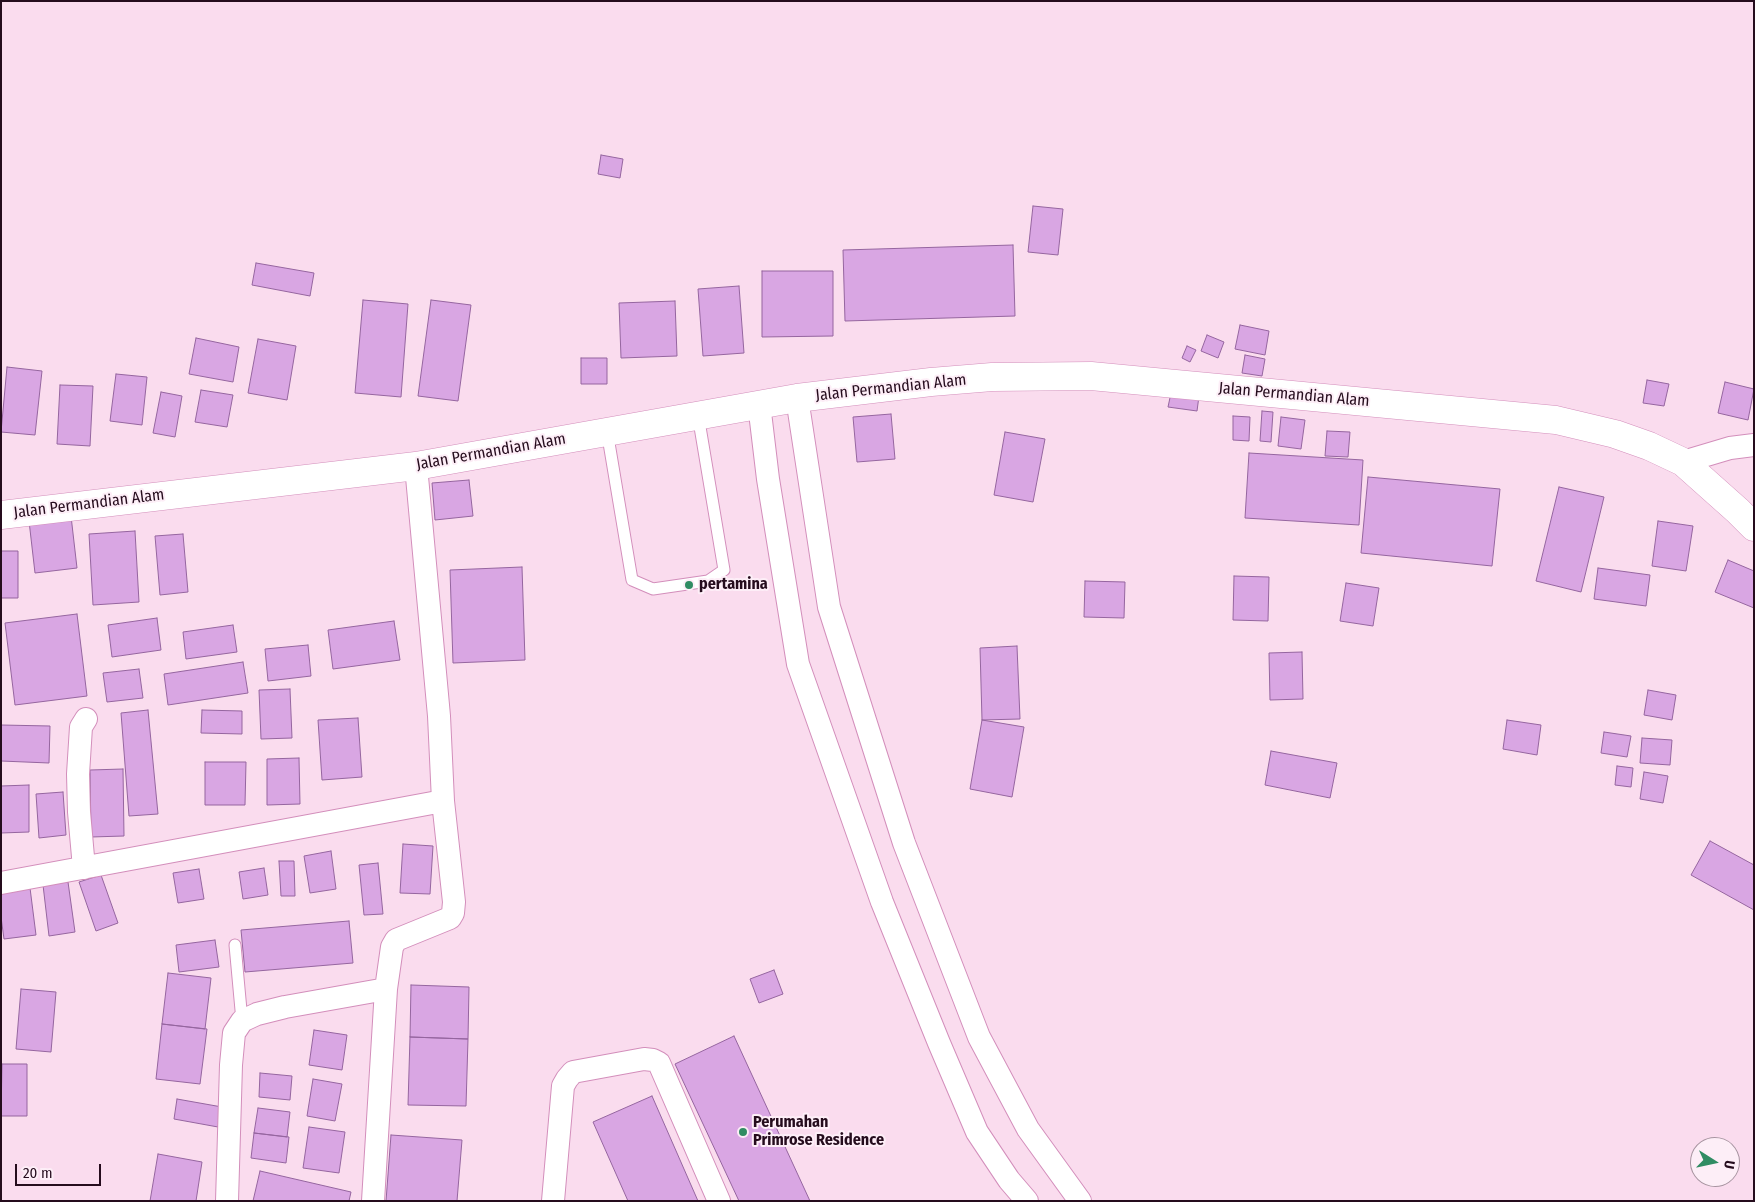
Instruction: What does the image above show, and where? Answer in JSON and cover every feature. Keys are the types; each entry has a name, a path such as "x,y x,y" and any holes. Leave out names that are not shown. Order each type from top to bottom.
{"main road":[{"name":"Jalan Permandian Alam","path":"1,514 416,466 797,398 974,378 1091,376 1556,420 1615,434 1649,446 1683,462 1754,527"}],"street":[{"path":"797,398 829,607 904,843 979,1037 1028,1129 1080,1201"},
{"path":"759,404 768,479 798,664 882,902 938,1043 977,1132 1009,1180 1027,1201"},
{"path":"1683,462 1730,448 1754,445"},
{"path":"373,1201 386,989 392,947 396,940 450,918 453,913 454,902 416,466"},
{"path":"84,868 78,774 81,727 86,719"},
{"path":"1,883 444,801"},
{"path":"226,1201 231,1066 234,1033 242,1020 285,1007 386,989"},
{"path":"553,1201 563,1086 566,1079 572,1072 644,1059 659,1063 720,1201"}],"lane":[{"path":"607,432 632,580 653,589 708,581 724,570 698,415"},
{"path":"235,945 242,1020"}],"building":[{"path":"601,155 623,159 620,178 598,174"},
{"path":"1033,206 1063,209 1058,255 1028,252"},
{"path":"1013,245 1015,316 845,321 843,250"},
{"path":"256,263 314,273 310,296 252,285"},
{"path":"762,271 833,271 833,336 762,337"},
{"path":"739,286 744,353 703,356 698,289"},
{"path":"363,300 408,304 401,397 355,393"},
{"path":"431,300 471,305 458,401 418,396"},
{"path":"675,301 677,356 621,358 619,303"},
{"path":"1240,325 1269,331 1265,355 1235,349"},
{"path":"1207,335 1224,342 1218,358 1201,351"},
{"path":"196,338 239,347 233,382 189,374"},
{"path":"258,339 296,346 287,400 248,393"},
{"path":"1187,346 1196,350 1190,362 1182,358"},
{"path":"1245,355 1265,359 1262,376 1242,373"},
{"path":"581,358 607,358 607,384 581,384"},
{"path":"7,367 42,371 35,435 1,432"},
{"path":"116,374 147,377 142,425 110,421"},
{"path":"1647,380 1669,384 1664,406 1643,403"},
{"path":"1725,382 1754,389 1748,420 1718,413"},
{"path":"60,385 93,386 90,446 57,444"},
{"path":"201,390 233,395 227,427 195,422"},
{"path":"161,392 182,396 175,437 153,433"},
{"path":"1171,393 1199,396 1197,411 1168,407"},
{"path":"1262,411 1273,412 1271,442 1260,441"},
{"path":"891,414 895,459 857,462 853,417"},
{"path":"1233,416 1250,417 1249,441 1233,440"},
{"path":"1281,417 1305,420 1301,449 1278,446"},
{"path":"1327,431 1350,432 1348,457 1325,456"},
{"path":"1005,432 1045,439 1033,502 994,495"},
{"path":"1249,453 1363,460 1359,525 1245,518"},
{"path":"1368,477 1500,489 1492,566 1361,553"},
{"path":"469,480 473,516 435,520 432,483"},
{"path":"1559,487 1604,497 1581,592 1536,581"},
{"path":"71,516 77,568 35,573 29,521"},
{"path":"1658,521 1693,526 1686,571 1652,566"},
{"path":"135,531 139,602 93,605 89,534"},
{"path":"183,534 188,592 160,595 155,536"},
{"path":"1,551 18,551 18,598 1,598"},
{"path":"1728,560 1754,571 1754,608 1715,592"},
{"path":"522,567 525,660 453,663 450,570"},
{"path":"1598,568 1650,575 1646,606 1594,599"},
{"path":"1234,576 1269,577 1268,621 1233,620"},
{"path":"1085,581 1125,582 1124,618 1084,617"},
{"path":"1346,583 1379,588 1373,626 1340,621"},
{"path":"77,614 87,696 15,705 5,623"},
{"path":"157,618 161,650 112,657 108,625"},
{"path":"394,621 400,660 333,669 328,630"},
{"path":"233,625 237,652 186,659 183,632"},
{"path":"308,645 311,676 268,681 265,649"},
{"path":"1017,646 1020,719 982,720 980,648"},
{"path":"1302,652 1303,699 1270,700 1269,653"},
{"path":"243,662 248,693 168,705 164,674"},
{"path":"139,669 143,698 107,702 103,673"},
{"path":"290,689 292,738 261,739 259,690"},
{"path":"1648,690 1676,695 1672,720 1644,715"},
{"path":"148,710 158,814 129,816 121,713"},
{"path":"202,710 242,711 242,734 201,733"},
{"path":"358,718 362,777 322,780 318,720"},
{"path":"982,720 1024,727 1012,797 970,789"},
{"path":"1507,720 1541,725 1537,755 1503,749"},
{"path":"1,725 50,726 49,763 1,761"},
{"path":"1604,732 1631,736 1627,757 1601,753"},
{"path":"1642,738 1672,740 1670,765 1640,763"},
{"path":"1271,751 1337,763 1330,798 1265,785"},
{"path":"299,758 300,804 267,805 267,759"},
{"path":"205,762 246,762 245,805 205,805"},
{"path":"1617,766 1633,768 1631,787 1615,785"},
{"path":"123,769 124,836 91,837 90,770"},
{"path":"1644,772 1668,776 1663,803 1640,799"},
{"path":"29,785 29,832 1,833 1,786"},
{"path":"63,792 66,835 39,838 36,794"},
{"path":"1710,841 1754,865 1754,910 1691,875"},
{"path":"403,844 433,846 430,894 400,893"},
{"path":"331,851 336,889 310,893 304,856"},
{"path":"279,861 294,861 295,896 281,896"},
{"path":"378,863 383,914 364,915 359,865"},
{"path":"264,868 268,895 243,899 239,872"},
{"path":"199,869 204,899 178,903 173,873"},
{"path":"101,875 118,923 96,931 79,882"},
{"path":"29,880 36,935 4,939 1,917 1,884"},
{"path":"68,882 75,932 49,936 43,885"},
{"path":"349,921 353,963 245,972 241,930"},
{"path":"215,940 219,967 179,972 176,945"},
{"path":"774,970 783,994 759,1003 750,979"},
{"path":"168,973 211,978 205,1029 162,1024"},
{"path":"411,985 469,987 468,1039 410,1037"},
{"path":"21,989 56,992 51,1052 16,1049"},
{"path":"162,1024 207,1029 200,1084 156,1079"},
{"path":"314,1030 347,1035 342,1070 309,1065"},
{"name":"Perumahan Primrose Residence","path":"734,1036 810,1201 739,1201 675,1064"},
{"path":"410,1037 468,1039 466,1106 408,1105"},
{"path":"2,1064 27,1064 27,1116 1,1116"},
{"path":"260,1073 292,1076 290,1100 259,1097"},
{"path":"313,1079 342,1084 335,1121 307,1116"},
{"path":"652,1096 698,1201 628,1201 593,1122"},
{"path":"177,1099 222,1107 218,1127 174,1119"},
{"path":"258,1108 290,1112 287,1137 254,1133"},
{"path":"309,1127 345,1132 339,1173 303,1168"},
{"path":"254,1133 289,1137 286,1163 251,1158"},
{"path":"391,1135 462,1140 457,1201 386,1201"},
{"path":"158,1154 202,1162 196,1201 150,1201"},
{"path":"260,1171 351,1192 349,1201 253,1201"}],"place":[{"name":"pertamina","path":"689,585"},
{"name":"Perumahan Primrose Residence","path":"743,1132"}]}
